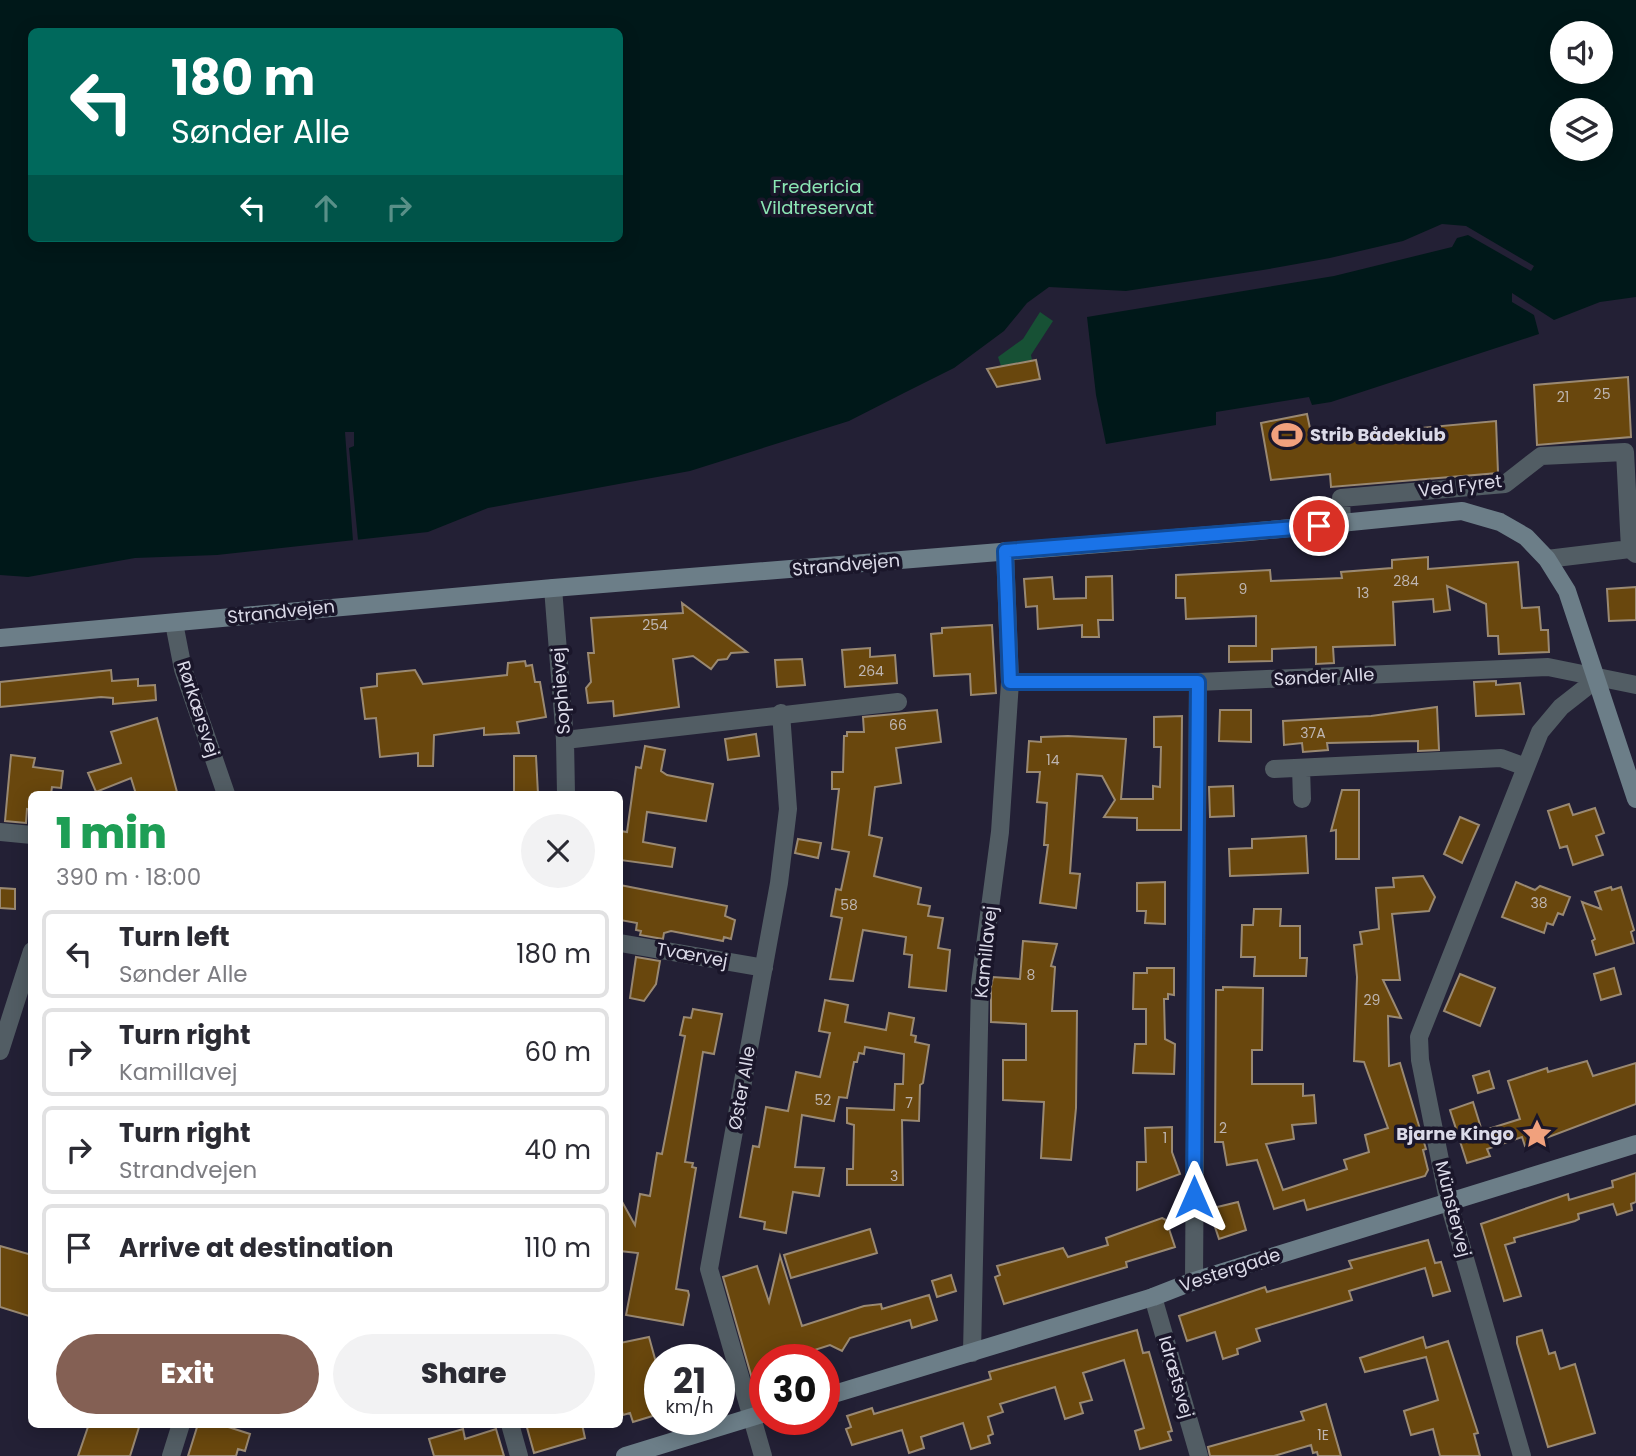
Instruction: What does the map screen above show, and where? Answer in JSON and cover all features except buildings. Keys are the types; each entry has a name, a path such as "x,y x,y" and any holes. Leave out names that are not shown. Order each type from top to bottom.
{"street":[{"name":"Ved Fyret","path":"1342,524 1341,498 1505,484 1541,456 1625,452 1633,551 1547,559"},
{"name":"Strandvejen","path":"0,638 553,588 1342,524 1462,511 1500,522 1525,537 1547,559 1567,591 1636,799"},
{"name":"Kamillavej","path":"972,1353 980,983 1000,832 1010,682 1005,551"},
{"name":"Sophievej","path":"553,588 565,740 566,791"},
{"name":"Rørkærsvej","path":"174,623 183,669 225,791"},
{"name":"Sønder Alle","path":"1010,682 1198,682 1548,667 1636,685"},
{"name":"Münstervej","path":"1522,1456 1448,1200 1420,1060 1419,1037 1540,732 1554,715 1598,678"},
{"path":"1194,1281 1198,682"},
{"path":"565,740 780,713 898,702"},
{"name":"Øster Alle","path":"749,1388 709,1269 779,883 788,809 780,713"},
{"path":"1274,769 1501,758 1526,767"},
{"path":"1301,768 1302,799"},
{"path":"0,832 28,835"},
{"name":"Tværvej","path":"623,944 764,968"},
{"path":"0,1051 28,964"},
{"name":"Vestergade","path":"840,1391 1153,1297 1194,1281 1448,1200 1636,1144"},
{"name":"Idrætsvej","path":"1153,1297 1199,1456"},
{"path":"625,1456 749,1418"},
{"path":"171,1456 179,1428"},
{"path":"511,1428 519,1456"},
{"name":"Øster Alle","path":"760,1435 763,1456"}],"green space":[{"path":"1040,312 1053,321 1031,355 1032,360 1001,366 998,357 1023,339"}],"shaded area":[{"name":"Fredericia Vildtreservat","path":"0,0 1636,0 1636,297 1600,302 1554,320 1512,293 1512,302 1534,315 1539,334 1331,402 1312,405 1309,397 1216,412 1216,425 1106,444 1096,395 1087,317 1334,276 1452,247 1457,238 1468,235 1531,271 1534,266 1466,226 1442,224 1403,241 1263,270 1126,291 1049,287 1027,303 1004,331 954,368 849,421 690,471 488,508 428,532 217,555 135,558 28,577 0,575"}],"pier":[{"path":"345,432 354,432 354,446 349,448 358,540 353,541"}],"place":[{"name":"Strib Bådeklub","path":"1287,435"},
{"name":"Bjarne Kingo","path":"1537,1134"}],"route":[{"path":"1194,1197 1198,682 1010,682 1005,551 1319,526"}]}
